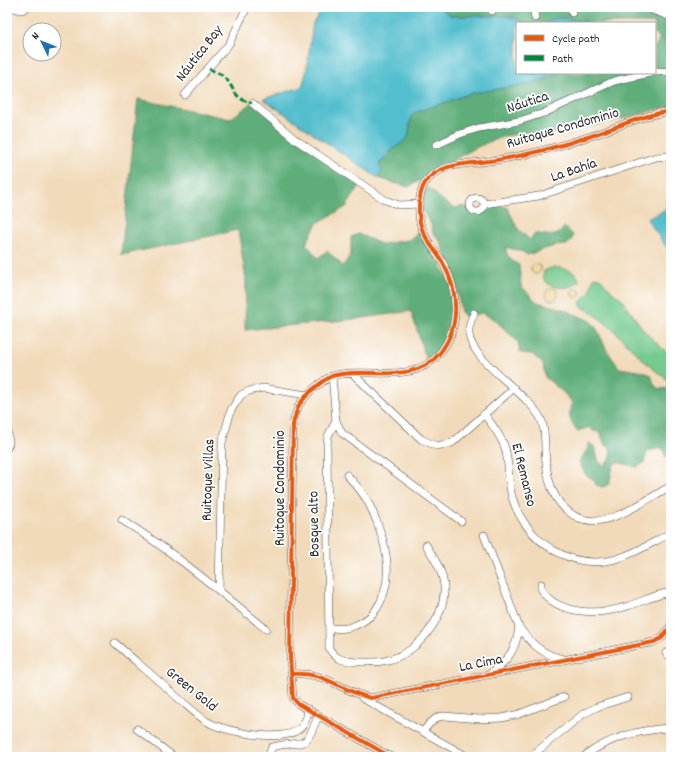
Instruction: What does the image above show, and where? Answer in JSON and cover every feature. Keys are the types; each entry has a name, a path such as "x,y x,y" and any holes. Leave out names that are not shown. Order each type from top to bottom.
{"street":[{"path":"9,7 22,10 27,7"},
{"name":"Náutica Bay","path":"185,95 229,44 247,7"},
{"path":"533,7 535,18"},
{"path":"644,7 671,17"},
{"path":"656,72 670,71"},
{"name":"Náutica","path":"436,145 478,128 519,121 544,112 614,81 646,74"},
{"path":"252,103 296,140 385,200 399,205 419,204"},
{"name":"Ruitoque Condominio","path":"391,757 298,704 293,698 293,425 298,407 319,384 332,376 408,372 428,365 439,354 451,336 456,315 455,292 443,264 421,228 419,204 420,196 425,183 434,174 449,166 530,154 589,137 649,115 671,111"},
{"name":"La Bahía","path":"484,204 539,196 656,157 671,156"},
{"name":"El Remanso","path":"474,313 469,335 473,344 490,366 533,407 541,419 545,433 546,467 549,483 556,497 566,509 579,518 594,521 612,518 671,486"},
{"path":"353,374 428,444 436,446 452,443 514,388"},
{"name":"Bosque alto","path":"332,376 336,421 328,436 327,445 328,628 329,648 335,657 347,661 370,663 389,660 407,651 425,636 436,621 443,604 444,587 440,569 426,545"},
{"name":"Ruitoque Villas","path":"219,591 222,443 231,410 240,395 249,391 263,388 286,390 308,395"},
{"name":"El Remanso","path":"484,414 497,432 504,447 512,496 520,518 532,535 551,550 570,558 593,562 617,559 640,550 671,533"},
{"path":"336,421 342,433 461,521"},
{"path":"7,430 9,437 7,448"},
{"path":"328,628 348,628 360,623 372,615 381,603 386,587 388,570 385,550 379,529 369,503 347,475"},
{"path":"122,520 156,540 266,629"},
{"name":"La Cima","path":"484,535 519,627 528,640 540,650 553,657 570,660"},
{"path":"541,584 541,590 552,601 561,606 584,611 610,610 627,607 666,593 671,594"},
{"name":"La Cima","path":"354,694 371,698 489,674 570,660 654,642 662,638 671,625"},
{"name":"La Cima","path":"489,674 510,655 517,643 519,627"},
{"name":"Green Gold","path":"115,643 195,712 216,726 263,736 273,736 299,731 305,723"},
{"name":"La Cima","path":"292,674 305,673 317,675 330,680 468,757"},
{"path":"423,732 429,724 438,717 444,716 479,719 502,718 519,714 564,697"},
{"path":"530,757 583,714 597,707 628,697"},
{"path":"308,710 305,723 312,732"},
{"path":"268,757 272,747 297,745 306,740 312,732 318,716"},
{"path":"583,757 609,741 629,733 642,730 671,728"},
{"path":"137,729 174,757"}],"green space":[{"path":"439,7 671,7 671,107 563,132 502,137 465,153 408,187 378,178 382,171 379,165 391,151 408,138 411,117 414,113 472,93 530,84 558,74 656,74 656,45 660,38 656,35 656,22 583,22 565,18 555,18 547,22 523,22 507,16 452,16"},
{"path":"138,99 230,119 252,103 361,184 346,207 317,223 306,244 318,258 327,251 343,266 351,254 351,237 358,234 381,244 409,240 421,228 455,292 451,336 428,365 411,311 356,319 245,330 246,279 238,230 121,255"},
{"path":"429,188 445,202 455,208 462,206 480,210 497,206 507,207 518,229 530,240 534,234 558,234 564,227 573,235 571,241 566,245 554,246 527,255 523,252 506,247 507,253 511,260 519,265 521,286 537,302 563,309 590,321 597,329 606,349 619,368 645,372 651,375 654,384 659,389 671,388 671,457 665,456 663,448 647,451 644,463 637,467 617,462 613,466 609,484 603,487 596,485 594,480 585,474 579,462 589,443 594,446 599,462 604,466 611,458 610,447 605,445 600,432 593,431 590,427 577,431 570,418 572,402 545,377 543,364 532,354 520,353 518,342 495,320 482,313 466,317 461,312 455,277 439,239 433,233 431,224 421,209 425,191"},
{"path":"554,267 573,272 578,277 579,281 575,285 562,288 550,285 543,277 544,271"},
{"path":"594,277 600,278 613,293 621,298 644,331 671,355 671,382 648,364 616,332 594,314 581,306 580,302 590,292"}],"sand":[{"path":"536,264 541,269 536,274 531,269"},
{"path":"550,288 554,288 558,294 554,300 550,300 546,296 546,292"},
{"path":"576,288 581,293 576,298 571,293"}],"water":[{"path":"324,7 439,7 452,16 507,16 523,22 516,22 516,74 558,74 530,84 472,93 414,113 411,117 408,138 391,151 379,164 382,171 378,178 263,99 302,87 306,73 313,23"},
{"path":"555,18 565,18 583,22 547,22"},
{"path":"671,207 671,254 647,219"}],"marked path":[{"path":"209,69 223,76 237,95 252,103"}],"cycle path":[{"path":"391,757 298,704 293,698 290,657 293,425 298,407 302,400 312,390 324,380 332,376 345,373 388,373 416,370 428,364 439,354 446,344 454,321 455,297 443,263 424,233 419,218 421,193 425,183 436,172 450,166 509,158 537,152 591,136 640,118 671,111"},
{"path":"292,674 304,674 324,678 350,691 371,698 654,642 662,638 671,625"}]}
